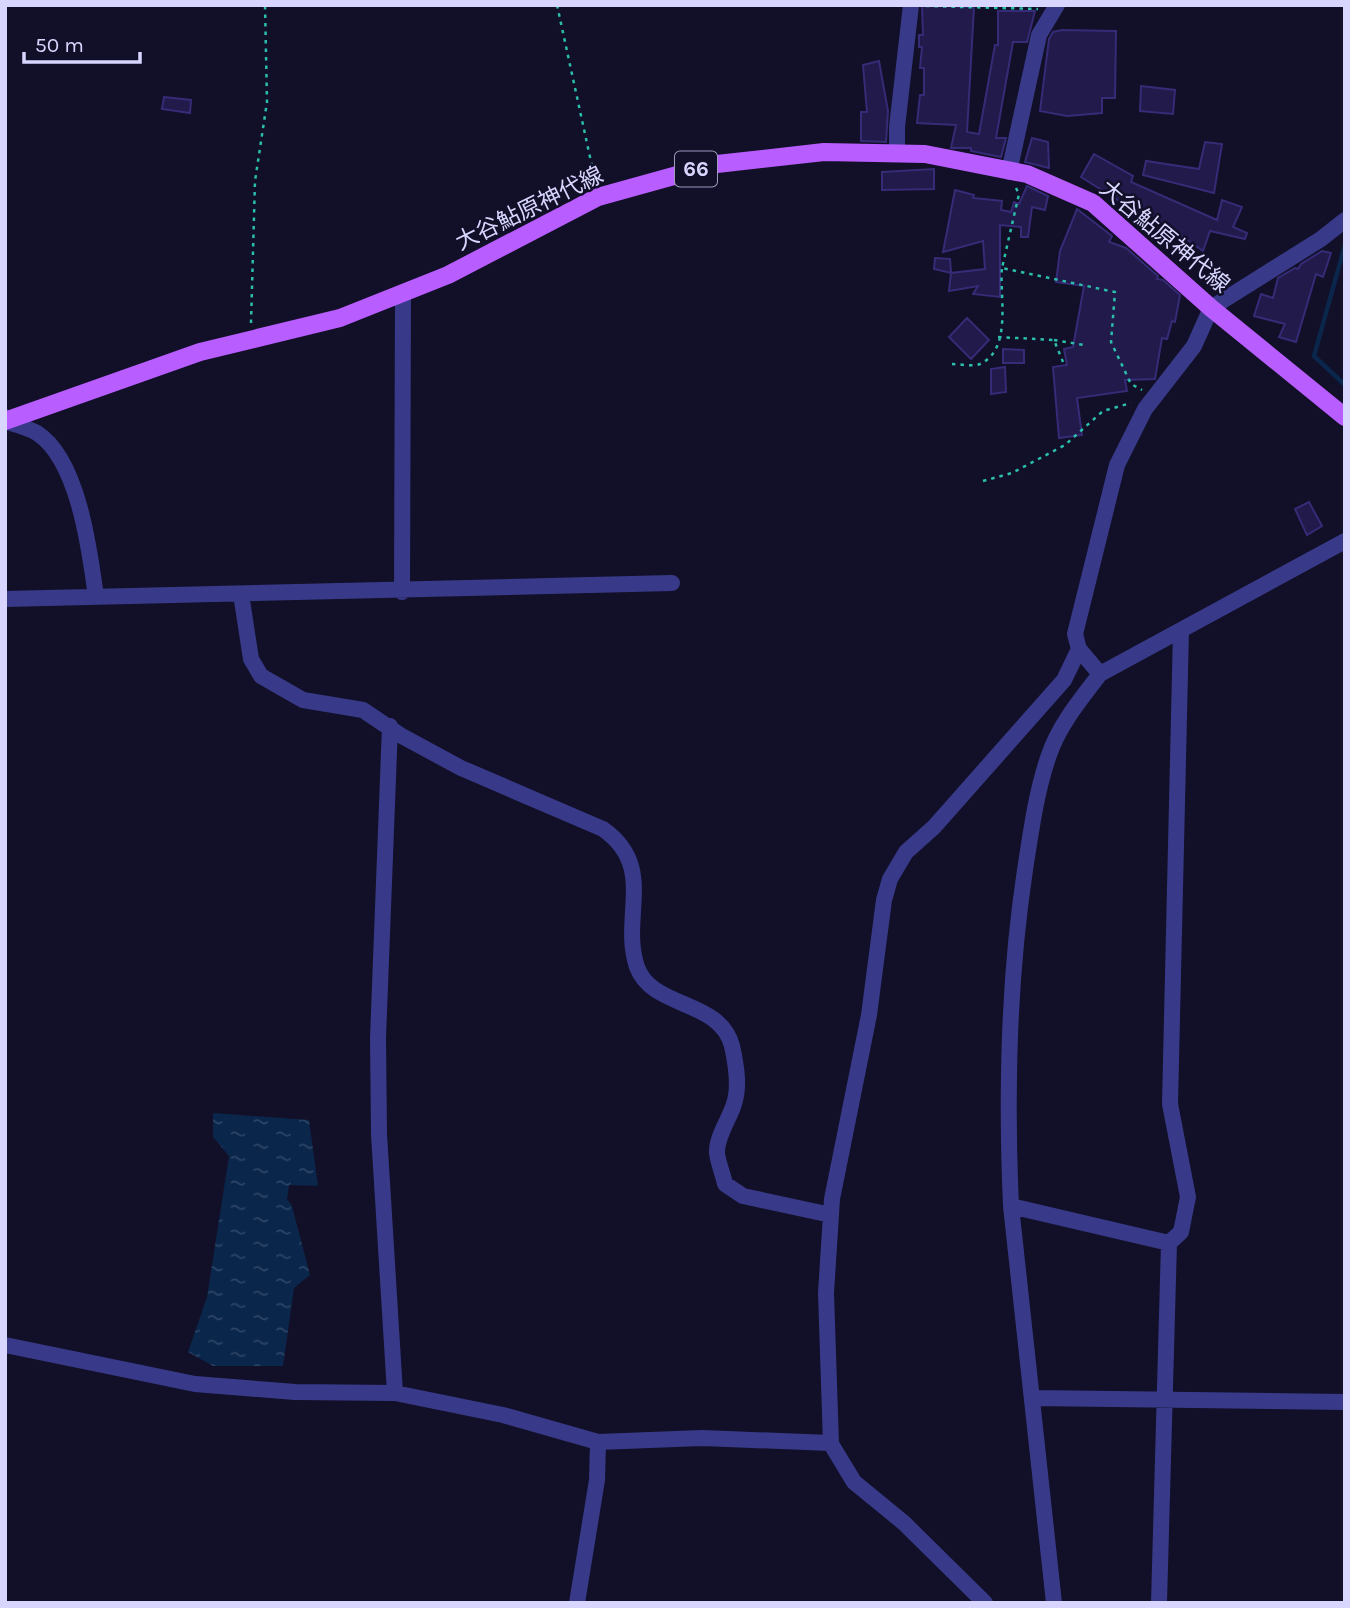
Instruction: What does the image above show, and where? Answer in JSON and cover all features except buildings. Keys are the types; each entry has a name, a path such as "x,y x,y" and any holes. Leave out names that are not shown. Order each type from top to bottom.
{"main road":[{"name":"大谷鮎原神代線","path":"6,420 200,352 340,318 447,275 598,197 716,164 824,152 925,154 1027,174 1093,203 1211,308 1345,417"}],"street":[{"path":"897,152 897,127 911,5"},
{"path":"1009,172 1039,35 1055,8"},
{"path":"1100,674 1079,649 1075,634 1116,465 1128,437 1154,396 1194,346 1211,308 1321,239 1345,220"},
{"path":"402,592 403,293"},
{"path":"6,420 38,434 68,474 87,528 96,597"},
{"path":"1054,1603 1012,1206 1009,1032 1017,922 1032,821 1049,754 1073,709 1100,674 1345,541"},
{"path":"5,600 402,592 672,583"},
{"path":"242,594 251,659 261,676 303,700 363,710 400,735 461,768 603,830 617,839 630,858 636,900 633,929 637,967 646,982 706,1012 723,1028 731,1044 738,1086 734,1108 717,1151 725,1184 743,1196 831,1215"},
{"path":"1159,1603 1169,1242 1181,1232 1188,1197 1170,1104 1181,630"},
{"path":"985,1603 904,1523 854,1482 831,1443 826,1293 831,1215 869,1015 884,900 890,878 906,852 934,827 1064,680 1079,649"},
{"path":"390,726 378,1038 379,1134 395,1393"},
{"path":"1012,1206 1169,1242"},
{"path":"5,1345 195,1384 295,1392 395,1393 503,1415 598,1442 702,1438 831,1443"},
{"path":"1032,1398 1345,1402"},
{"path":"577,1603 597,1480 598,1442"}],"path":[{"path":"252,338 255,181 267,102 265,5"},
{"path":"557,5 598,197"},
{"path":"922,5 1055,8"},
{"path":"953,364 978,365 993,354 998,337 1004,315 1000,284 1002,268 1019,194 1009,172"},
{"path":"1002,268 1115,292 1111,342 1131,384"},
{"path":"998,337 1054,340 1084,345"},
{"path":"1054,340 1063,362"},
{"path":"983,481 1012,473 1065,445 1103,411 1154,396"}],"water":[{"path":"213,1113 309,1120 318,1186 289,1185 287,1199 292,1206 310,1275 294,1288 283,1366 213,1366 188,1352 207,1297 229,1156 213,1137"}],"waterway":[{"path":"1345,245 1314,356 1345,385"}]}
